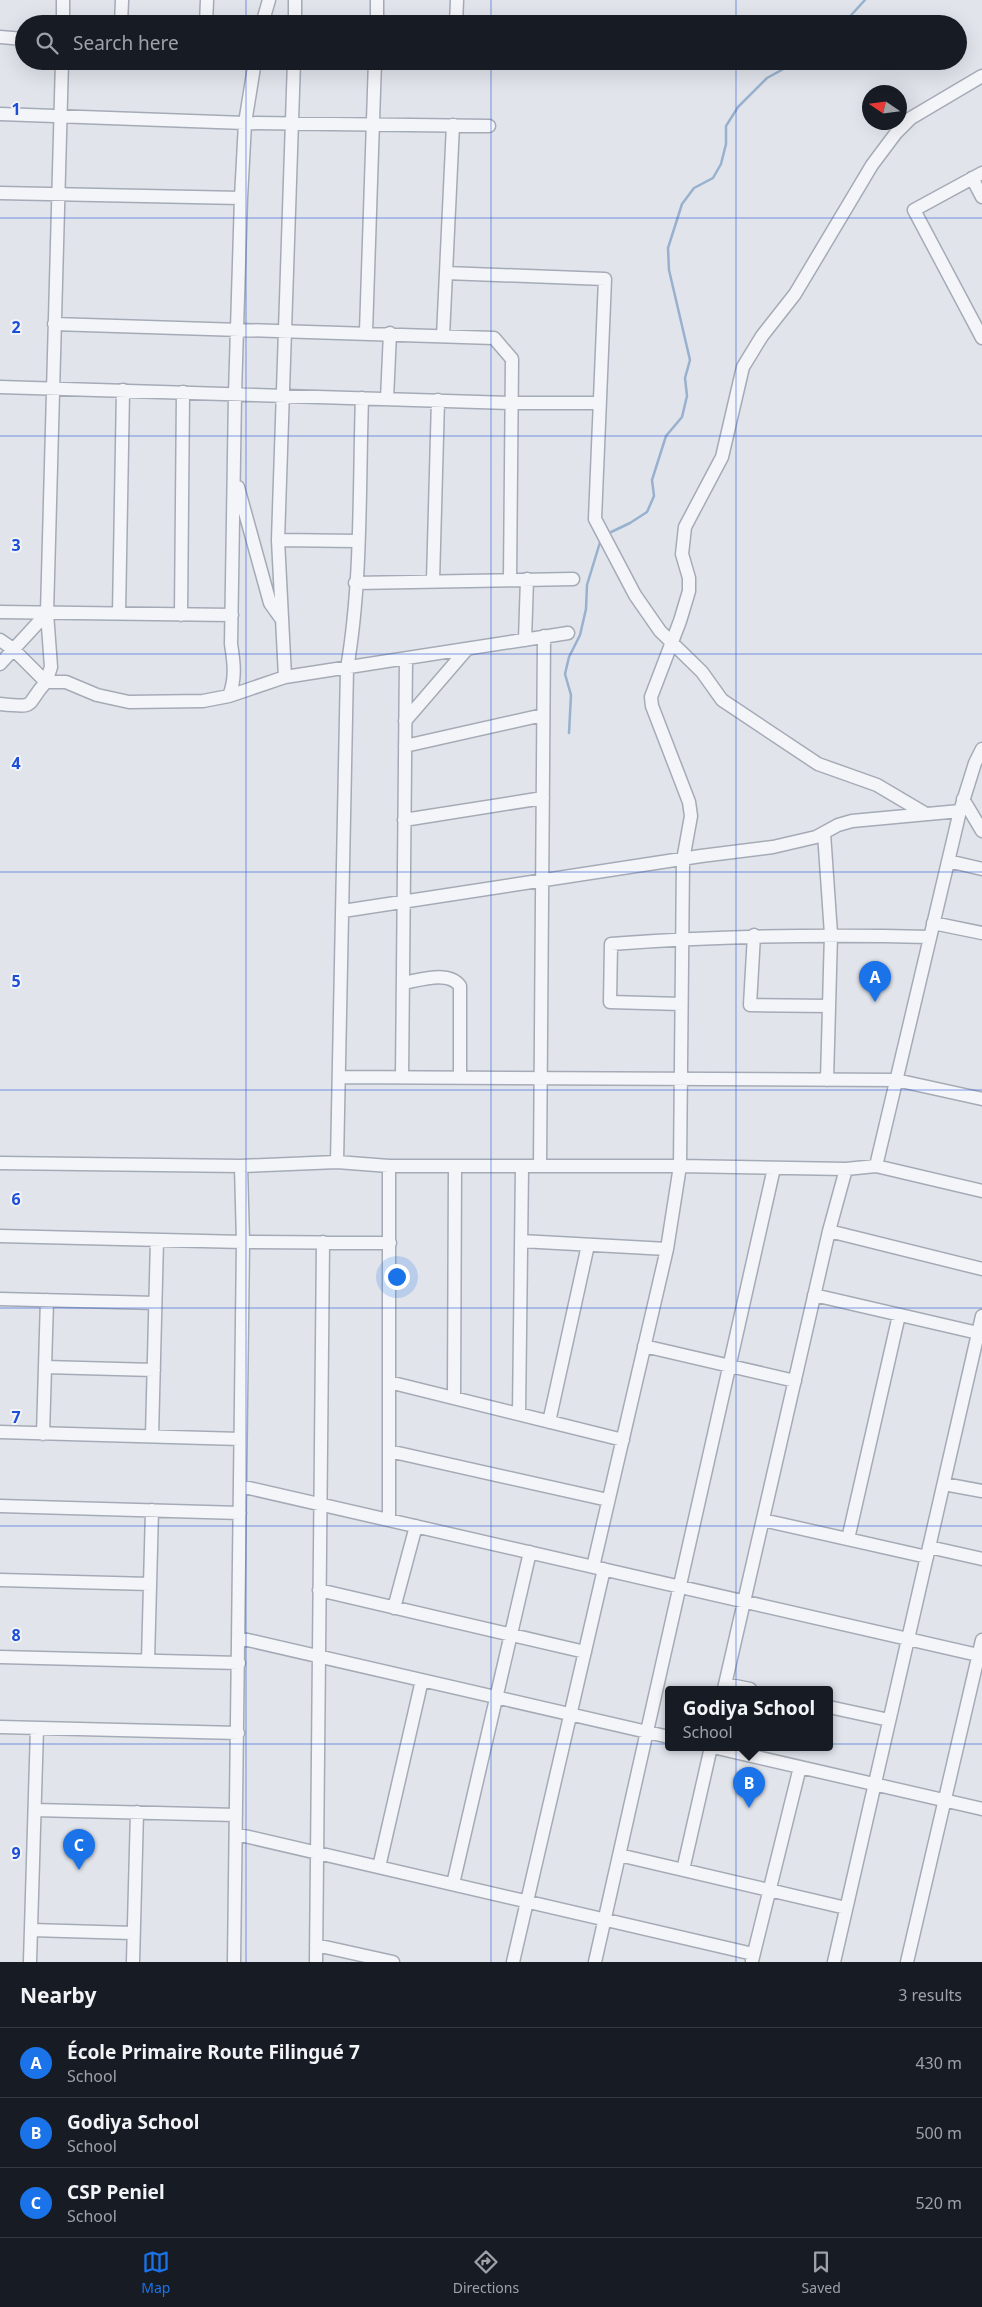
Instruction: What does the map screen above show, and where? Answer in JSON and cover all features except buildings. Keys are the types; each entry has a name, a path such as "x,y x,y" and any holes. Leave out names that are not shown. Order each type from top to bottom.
{"street":[{"path":"62,15 63,0"},
{"path":"121,15 122,0"},
{"path":"206,15 207,0"},
{"path":"265,15 269,0"},
{"path":"295,0 295,15"},
{"path":"377,15 378,0"},
{"path":"456,15 457,0"},
{"path":"0,37 15,38"},
{"path":"0,704 25,707 33,702 39,689 46,682 51,667 47,613 62,70"},
{"path":"229,696 235,676 232,615 235,394 241,198 245,123 254,70"},
{"path":"285,677 278,540 294,70"},
{"path":"366,332 375,70"},
{"path":"513,1962 585,1652 608,1500 667,1249 680,1166 683,860 691,810 652,706 651,697 680,621 689,590 689,578 682,554 685,527 722,456 746,361 795,294 872,165 896,133 911,118 982,76"},
{"path":"0,114 245,123 489,126"},
{"path":"443,336 453,125"},
{"path":"982,197 977,175 914,210 982,338"},
{"path":"0,192 241,198"},
{"path":"446,273 605,279 595,519 635,595 660,631 702,672 722,700 818,764 877,785 926,814"},
{"path":"54,324 237,331 366,332 494,338 512,359 510,580"},
{"path":"387,399 390,333"},
{"path":"0,386 513,403 599,403"},
{"path":"119,614 123,390"},
{"path":"181,615 183,392"},
{"path":"337,1162 346,668 351,644 355,583 362,398"},
{"path":"433,581 438,400"},
{"path":"234,473 270,604 282,620"},
{"path":"278,540 357,541"},
{"path":"525,640 527,579"},
{"path":"355,583 573,579"},
{"path":"0,612 232,615"},
{"path":"0,664 47,613"},
{"path":"0,640 13,649 46,682 66,682 97,695 129,702 203,701 229,696 285,677 568,633"},
{"path":"540,1166 544,636"},
{"path":"405,721 467,649"},
{"path":"402,1077 406,658"},
{"path":"405,746 544,715"},
{"path":"876,1166 961,805 982,748"},
{"path":"404,820 543,798"},
{"path":"343,912 773,847 824,833 838,825 852,821 926,814 961,805"},
{"path":"961,805 982,831"},
{"path":"824,833 831,934 827,1080"},
{"path":"948,861 982,869"},
{"path":"933,922 982,933"},
{"path":"681,1004 610,1002 611,944 754,935 831,934 930,937"},
{"path":"754,935 750,1005 829,1006"},
{"path":"403,983 448,977 456,980 460,986 460,1078"},
{"path":"339,1077 896,1080 982,1099"},
{"path":"0,1163 241,1166 337,1162 389,1166 680,1166 846,1169 876,1166 982,1191"},
{"path":"234,1962 243,1242 241,1166"},
{"path":"389,1166 389,1520"},
{"path":"454,1398 455,1166"},
{"path":"519,1414 522,1167"},
{"path":"595,1962 774,1168"},
{"path":"725,1686 814,1295 846,1169"},
{"path":"829,1231 982,1269"},
{"path":"0,1236 243,1242 390,1243"},
{"path":"152,1436 157,1240"},
{"path":"521,1241 667,1249"},
{"path":"316,1962 318,1656 322,1504 323,1242"},
{"path":"548,1422 588,1245"},
{"path":"814,1295 978,1333"},
{"path":"0,1299 155,1303"},
{"path":"43,1434 47,1300"},
{"path":"848,1539 899,1315"},
{"path":"834,1962 982,1316"},
{"path":"644,1346 795,1381"},
{"path":"45,1367 154,1370"},
{"path":"389,1382 622,1440"},
{"path":"0,1432 240,1438"},
{"path":"389,1451 608,1500"},
{"path":"944,1484 982,1491"},
{"path":"240,1486 980,1656"},
{"path":"0,1506 240,1513"},
{"path":"148,1661 152,1510"},
{"path":"763,1520 848,1539 982,1559"},
{"path":"394,1608 416,1526"},
{"path":"453,1884 498,1697 530,1552"},
{"path":"0,1580 150,1584"},
{"path":"319,1590 585,1652"},
{"path":"239,1638 665,1736"},
{"path":"907,1962 980,1656 982,1640"},
{"path":"0,1657 239,1663"},
{"path":"379,1867 422,1680"},
{"path":"833,1708 889,1720"},
{"path":"0,1727 238,1733"},
{"path":"30,1962 37,1728"},
{"path":"683,1870 711,1751"},
{"path":"730,1751 982,1809"},
{"path":"236,1834 604,1920 752,1958 800,1767"},
{"path":"35,1810 236,1815"},
{"path":"132,1962 137,1812"},
{"path":"619,1855 846,1908"},
{"path":"31,1930 133,1932"},
{"path":"316,1945 393,1962"}],"waterway":[{"path":"851,15 865,0"},
{"path":"607,534 647,512 654,496 652,480 666,436 682,417 687,396 685,378 690,360 669,270 668,248 682,204 694,188 713,178 721,164 726,144 726,126 738,107 767,78 782,70"},
{"path":"569,733 571,695 565,674 569,657 580,635 586,609 587,585 601,539"}],"place":[{"name":"École Primaire Route Filingué 7","path":"875,1002"},
{"name":"Godiya School","path":"749,1808"},
{"name":"CSP Peniel","path":"79,1870"}]}
